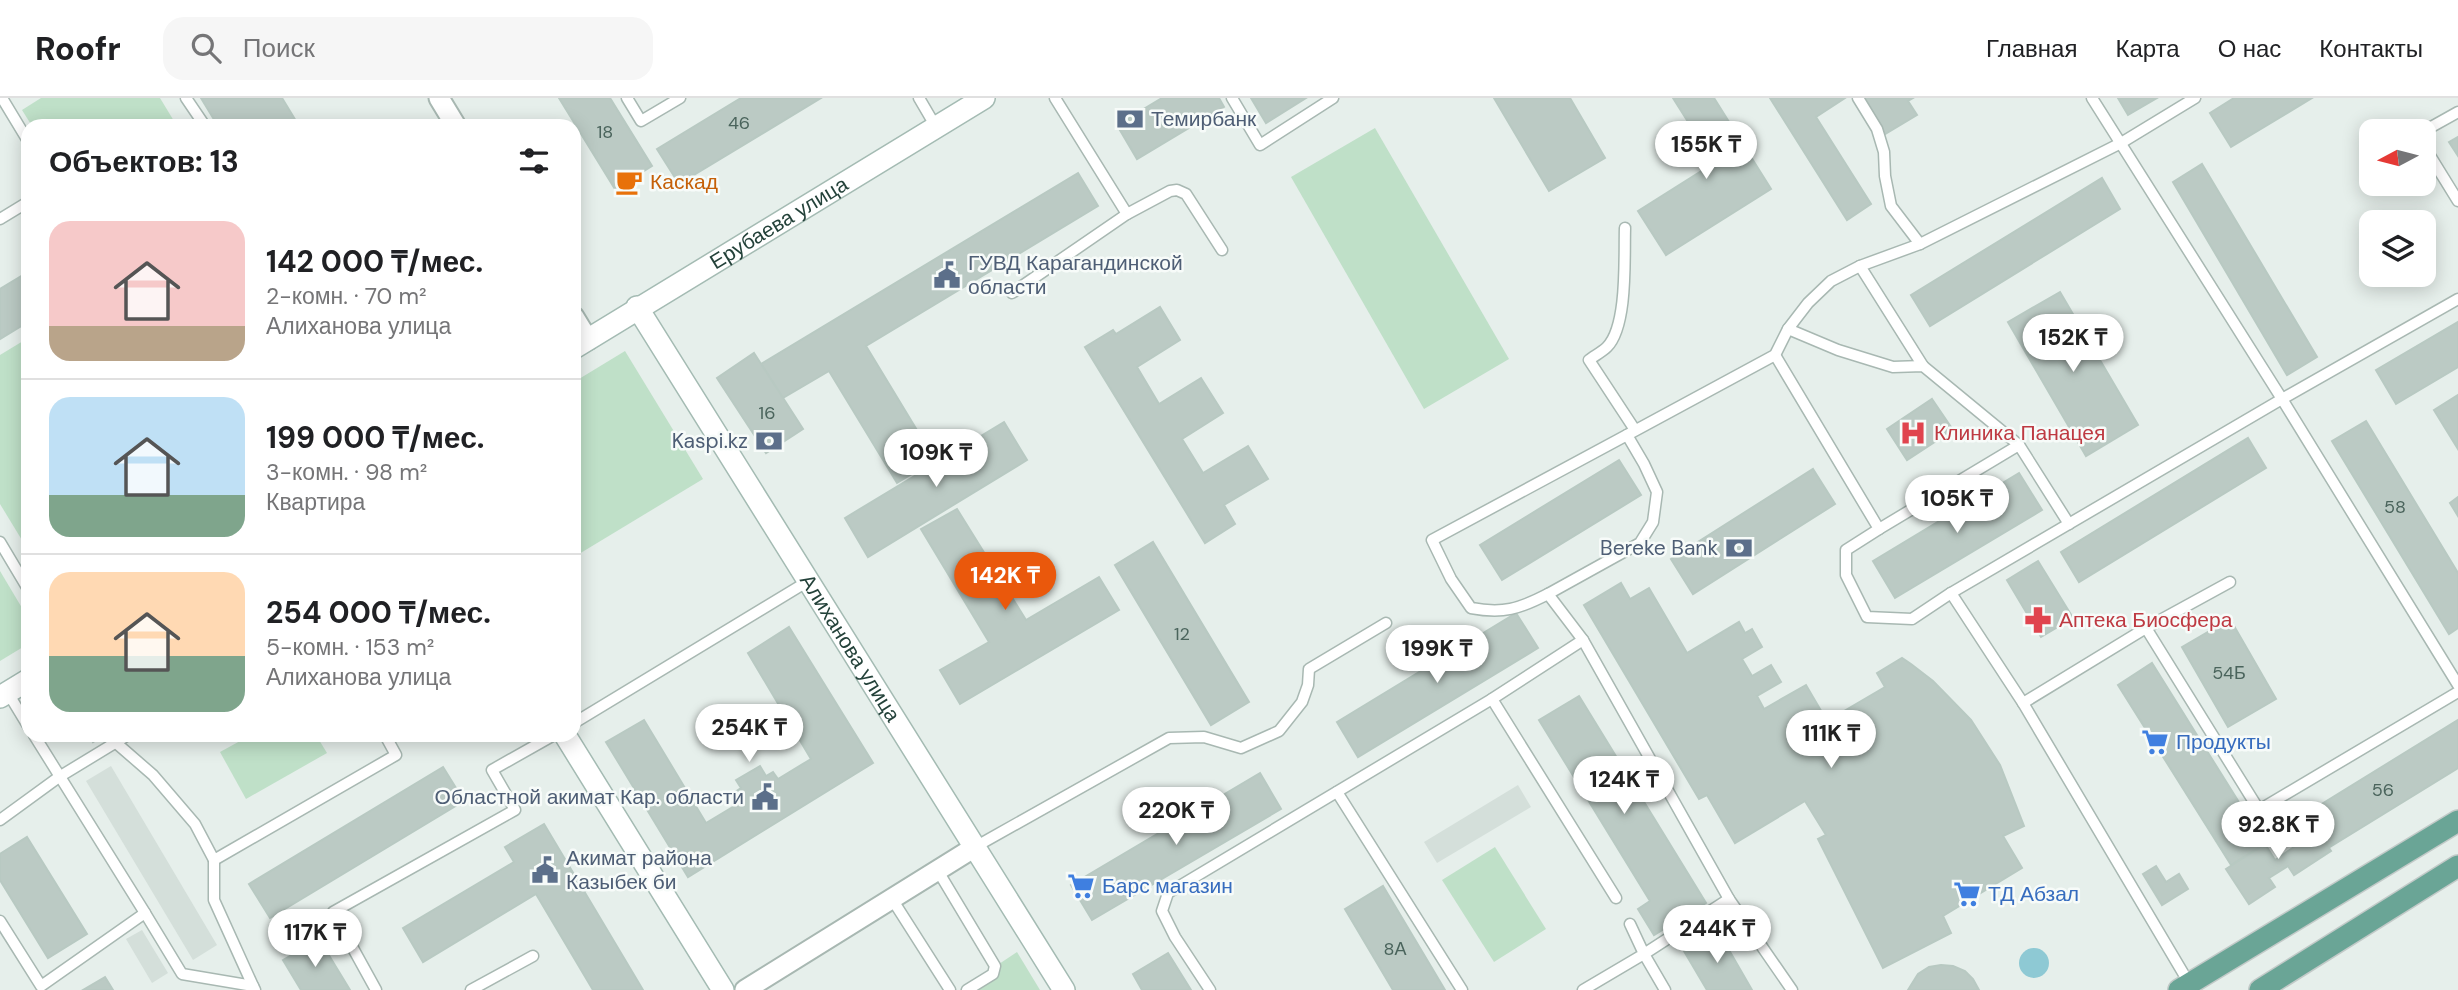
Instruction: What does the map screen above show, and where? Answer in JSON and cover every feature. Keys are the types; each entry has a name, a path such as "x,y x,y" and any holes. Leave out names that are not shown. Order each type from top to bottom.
{"main road":[{"path":"2187,988 2458,821"},
{"path":"2260,990 2458,866"}],"street":[{"path":"439,98 452,119"},
{"name":"Ерубаева улица","path":"581,344 984,98"},
{"name":"Алиханова улица","path":"638,307 1064,990"},
{"path":"4,695 21,684"},
{"path":"569,742 723,990"},
{"path":"745,990 975,847"}],"lane":[{"path":"2,98 21,129"},
{"path":"186,98 200,119"},
{"path":"627,98 641,121 680,98"},
{"path":"919,98 936,127"},
{"path":"1055,98 1127,214"},
{"path":"1232,98 1260,145 1333,98"},
{"path":"1858,98 1877,129 1884,152 1891,206 1920,244"},
{"path":"2092,98 2458,685"},
{"path":"1625,228 1624,290 1616,335 1607,347 1589,360 1631,433 1657,492 1653,522 1640,543 1548,594 1511,609 1494,612 1471,608 1451,579 1432,540 1631,433 1775,355 1788,330 1808,303 1831,281 1860,266 1920,244 2121,143 2195,98"},
{"path":"2436,124 2458,112"},
{"path":"2436,165 2458,201"},
{"path":"1012,293 1127,214 1170,191 1177,190 1186,194 1222,250"},
{"path":"0,219 21,206"},
{"path":"1860,266 1923,366 2019,445 2069,524"},
{"path":"2019,445 1846,550 1846,575 1867,617 1912,619 1951,593 2282,399 2458,299"},
{"path":"1788,330 1838,350 1893,367 1923,366"},
{"path":"1775,355 1879,529"},
{"path":"0,542 21,577"},
{"path":"581,719 810,580"},
{"path":"2023,703 2146,628 2230,582"},
{"path":"1951,593 2023,703 2187,988"},
{"path":"1548,594 1583,640 1730,899 1792,990"},
{"path":"975,847 1169,738 1204,737 1241,748 1279,731 1302,702 1308,685 1309,669 1386,623"},
{"path":"2146,628 2259,810 2458,692"},
{"path":"1210,990 1175,937 1162,911 1168,893 1492,699 1583,640"},
{"path":"4,695 21,717"},
{"path":"1492,699 1616,898"},
{"path":"38,742 183,974 254,988"},
{"path":"0,820 59,777 115,742 153,775 195,824 214,860 214,900 254,988"},
{"path":"214,860 396,755 388,742"},
{"path":"376,990 333,912 515,810 492,770 542,742"},
{"path":"1337,792 1462,990"},
{"path":"937,871 995,966 993,974 967,990"},
{"path":"892,899 950,990"},
{"path":"1583,990 1730,899"},
{"path":"0,921 37,988 145,913"},
{"path":"1630,924 1665,990"},
{"path":"471,990 533,956"}],"shaded area":[{"path":"111,766 217,945 193,960 86,781"},
{"path":"1518,785 1531,807 1437,863 1424,842"},
{"path":"142,930 168,973 152,983 126,939"}],"green space":[{"path":"41,98 160,98 173,119 28,119 22,110"},
{"path":"1375,128 1509,359 1424,409 1291,177"},
{"path":"21,342 21,538 0,504 0,355"},
{"path":"625,351 703,479 581,553 581,378"},
{"path":"0,571 21,606 21,648 0,661"},
{"path":"238,742 320,742 327,753 246,799 220,752"},
{"path":"1495,847 1546,929 1494,962 1442,880"},
{"path":"1017,952 1040,990 960,990"}],"water":[{"path":"2034,948 2040,949 2048,957 2048,969 2040,977 2034,978 2028,977 2020,969 2019,963 2020,957 2028,949"}],"building":[{"path":"201,98 282,98 295,119 214,119"},
{"path":"559,98 610,98 652,166 615,189 581,134 581,119 572,119"},
{"path":"741,98 821,98 679,184 657,149"},
{"path":"1162,98 1219,98 1224,107 1137,159 1117,125"},
{"path":"1251,98 1306,98 1266,123"},
{"path":"1494,98 1570,98 1605,158 1549,191"},
{"path":"1673,98 1714,98 1771,189 1666,255 1638,211 1714,163"},
{"path":"1770,98 1845,98 1816,117 1871,204 1847,220"},
{"path":"1865,98 1913,98 1908,101 1917,115 1885,134"},
{"path":"2118,98 2157,98 2128,115"},
{"path":"2234,98 2312,98 2231,147 2210,113"},
{"path":"2458,137 2458,156 2449,142"},
{"path":"2202,164 2317,357 2287,375 2173,182"},
{"path":"1078,173 1098,206 866,346 935,460 897,483 829,371 783,398 761,364"},
{"path":"2102,178 2120,209 1930,326 1911,295"},
{"path":"21,276 21,326 0,339 0,289"},
{"path":"2060,292 2138,425 2086,456 2008,322"},
{"path":"1160,307 1180,340 1137,367 1159,404 1201,378 1223,413 1182,439 1203,473 1248,446 1268,479 1224,505 1235,524 1205,543 1085,347 1113,330 1116,334"},
{"path":"2458,322 2458,367 2396,404 2376,370"},
{"path":"754,353 803,429 766,453 717,378"},
{"path":"2458,395 2458,449 2434,410"},
{"path":"1932,399 1953,430 1907,460 1887,429"},
{"path":"2366,421 2458,573 2458,628 2449,634 2332,441"},
{"path":"1004,422 1027,460 868,557 845,518"},
{"path":"2248,438 2266,468 2079,582 2061,552"},
{"path":"1619,460 1641,495 1502,580 1480,545"},
{"path":"1813,469 1835,504 1693,594 1671,559"},
{"path":"2019,473 2042,510 1895,598 1873,561"},
{"path":"2458,497 2458,516 2450,503"},
{"path":"957,509 1026,620 1099,577 1119,610 960,704 940,670 989,642 921,529"},
{"path":"1153,542 1249,702 1211,725 1115,565"},
{"path":"2038,561 2073,618 2041,637 2007,580"},
{"path":"1621,583 1630,599 1649,588 1687,653 1739,622 1745,633 1752,629 1762,647 1742,659 1752,676 1771,665 1781,682 1757,696 1764,709 1806,685 1827,721 1885,687 1877,673 1902,658 1911,664 1933,681 1971,720 2000,765 2024,826 2003,836 2022,868 1943,916 1951,933 1883,968 1818,839 1826,835 1805,801 1735,843 1707,795 1699,799 1584,605"},
{"path":"1516,613 1538,648 1358,757 1337,722"},
{"path":"2230,619 2276,699 2228,727 2182,647"},
{"path":"789,627 873,763 688,877 606,742 644,720 706,823 741,802 735,792 741,788 736,780 760,766 766,776 773,772 778,779 811,759 748,653"},
{"path":"2152,663 2265,844 2231,865 2118,685"},
{"path":"1579,696 1706,903 1654,935 1638,909 1650,901 1539,720"},
{"path":"2458,720 2458,768 2328,848 2307,813"},
{"path":"443,767 464,801 270,918 249,884"},
{"path":"1260,773 1281,809 1092,920 1071,885"},
{"path":"2308,817 2331,851 2294,875 2288,866 2269,878 2275,887 2249,904 2226,869 2265,844 2275,860 2294,847 2284,832"},
{"path":"544,824 643,990 593,990 536,894 423,962 403,928 514,862 505,847"},
{"path":"27,837 87,934 48,958 0,880 0,854"},
{"path":"2156,866 2166,882 2179,874 2188,889 2162,905 2143,874"},
{"path":"1383,886 1445,990 1393,990 1345,909"},
{"path":"1718,931 1752,990 1707,990 1684,951"},
{"path":"319,939 350,990 301,990 283,960"},
{"path":"1168,953 1191,990 1142,990 1133,974"},
{"path":"1941,965 1965,971 1979,990 1908,990 1918,974 1929,967"},
{"path":"105,977 113,990 83,990"}],"place":[{"name":"Темирбанк","path":"1130,119"},
{"name":"Каскад","path":"629,182"},
{"name":"ГУВД Карагандинской области","path":"947,275"},
{"name":"Клиника Панацея","path":"1913,433"},
{"name":"Kaspi.kz","path":"769,441"},
{"name":"Bereke Bank","path":"1739,548"},
{"name":"Аптека Биосфера","path":"2038,620"},
{"name":"Продукты","path":"2155,742"},
{"name":"Областной акимат Кар. области","path":"765,797"},
{"name":"Акимат района Казыбек би","path":"545,870"},
{"name":"Барс магазин","path":"1081,886"},
{"name":"ТД Абзал","path":"1967,894"}]}
